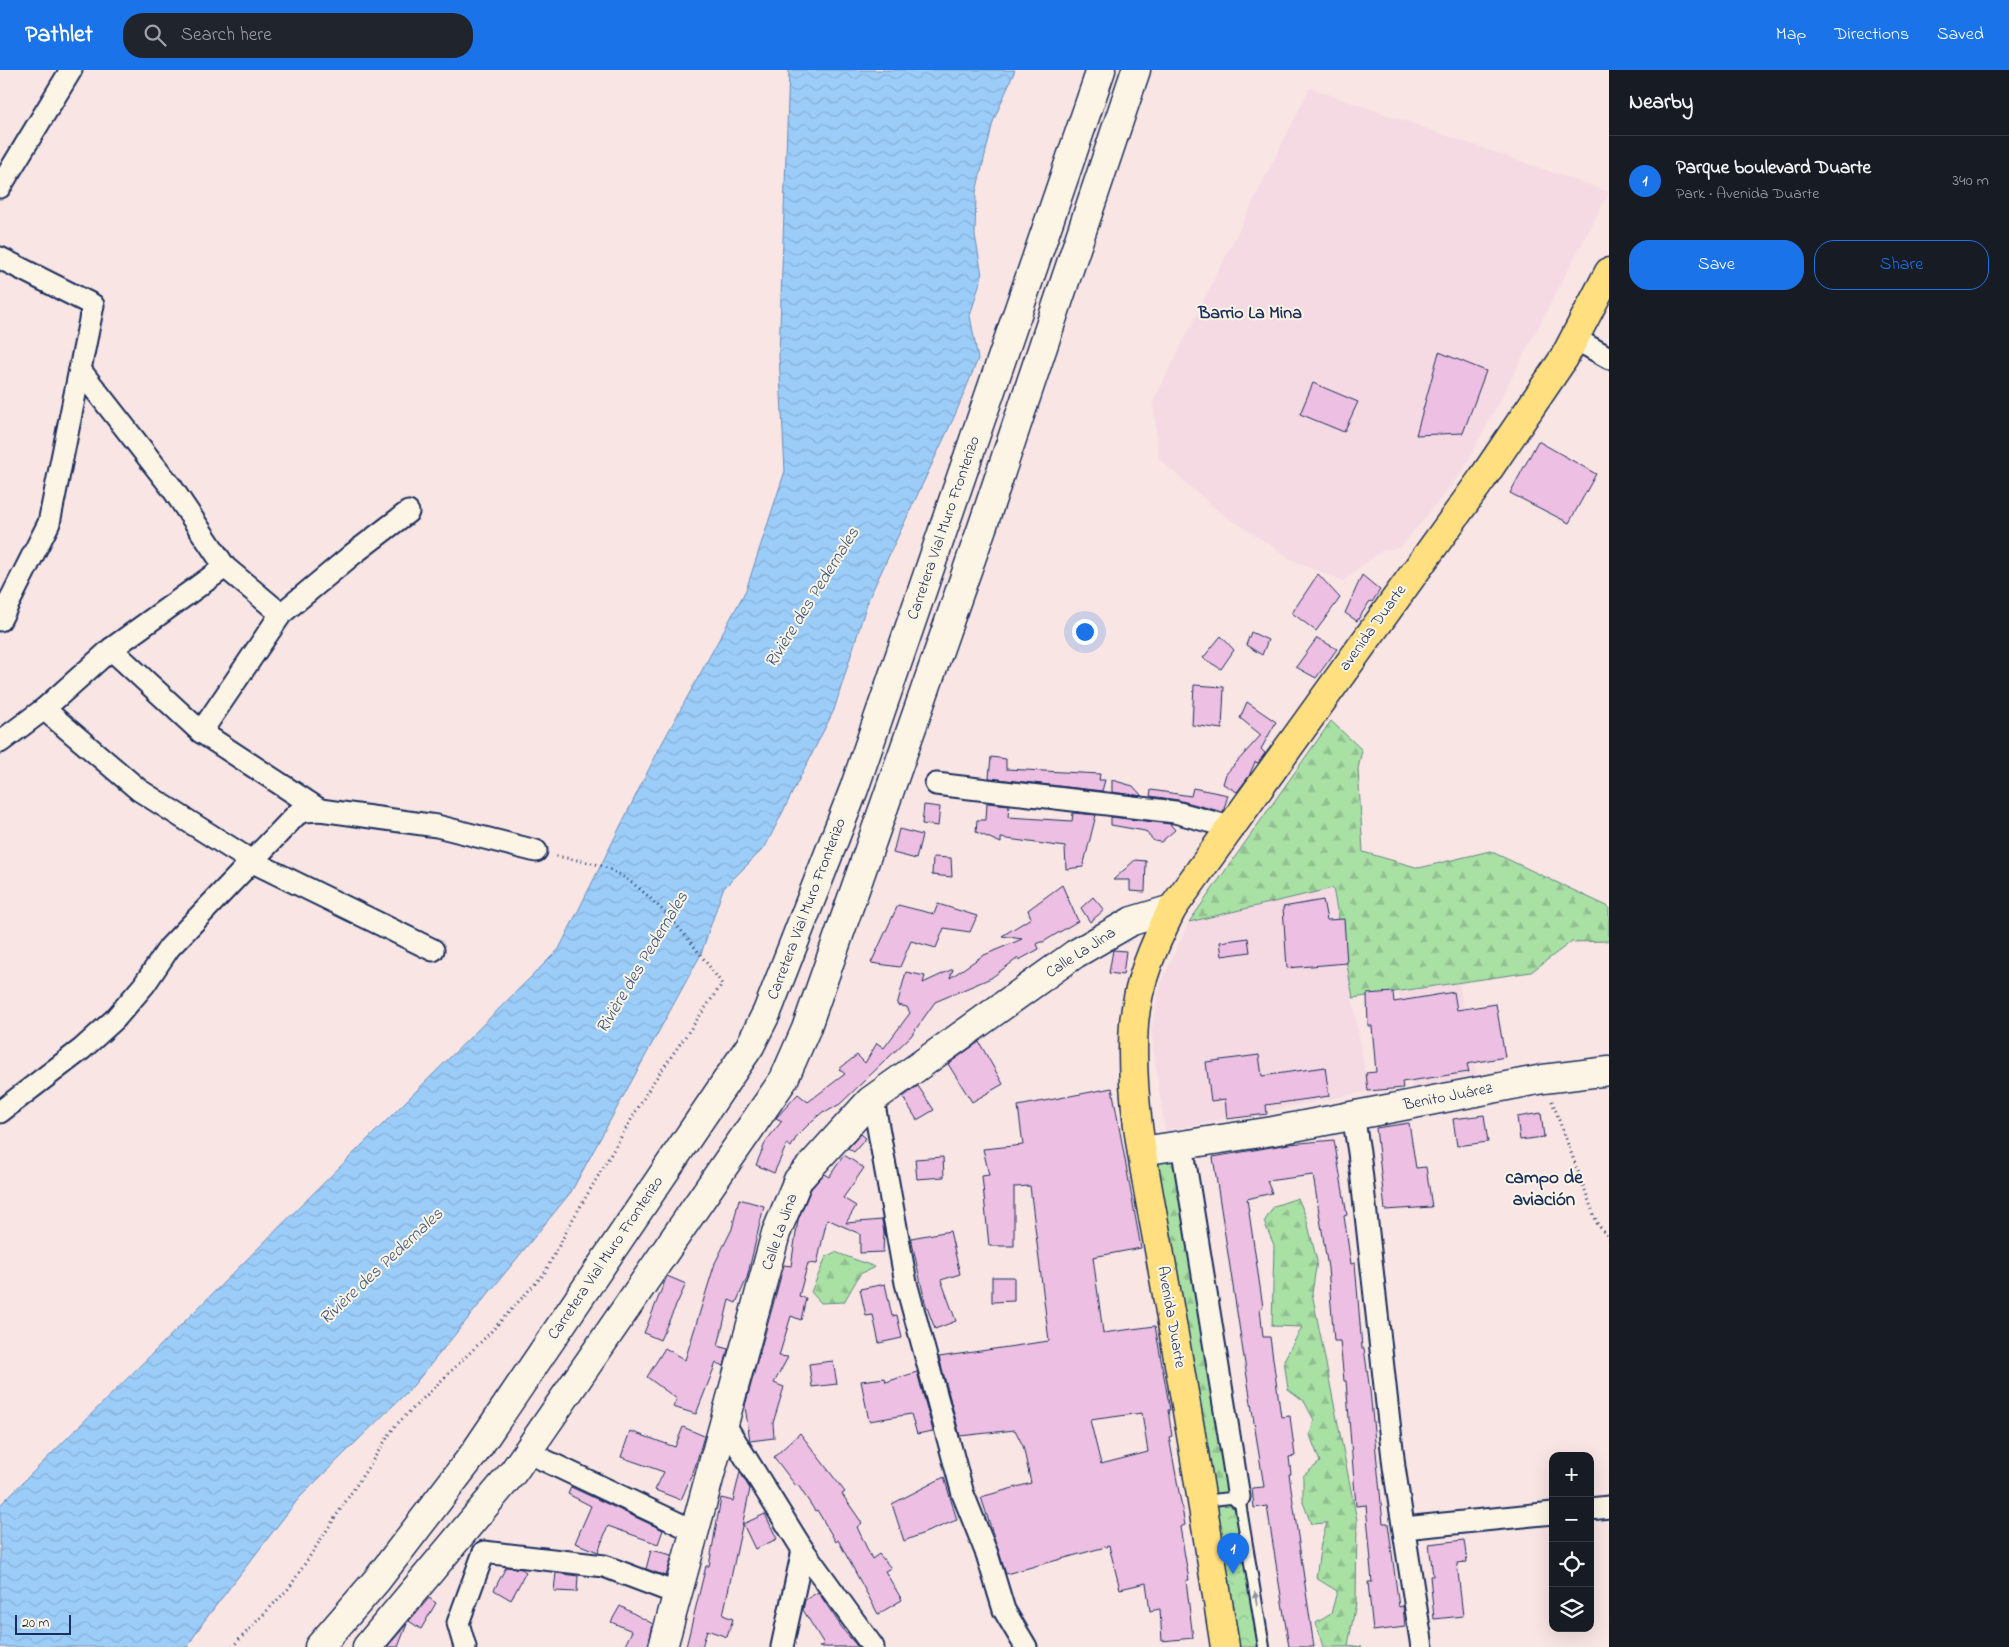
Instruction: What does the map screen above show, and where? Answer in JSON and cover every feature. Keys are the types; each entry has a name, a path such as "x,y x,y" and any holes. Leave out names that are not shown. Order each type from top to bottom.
{"main road":[{"name":"avenida Duarte","path":"1140,985 1150,952 1172,909 1482,480 1564,358 1609,272"},
{"name":"Avenida Duarte","path":"1140,985 1134,1022 1138,1126 1203,1501 1225,1647"}],"street":[{"path":"0,187 71,70"},
{"name":"Carretera Vial Muro Fronterizo","path":"319,1647 376,1580 473,1455 750,1046 767,1012 854,789 1101,70"},
{"path":"367,1647 514,1471 784,1079 806,1029 987,516 1136,70"},
{"path":"0,258 93,305 49,523 0,620"},
{"path":"1574,338 1609,358"},
{"path":"80,370 172,488 225,567 281,614"},
{"path":"201,732 281,614 352,554 408,512"},
{"path":"0,742 44,709 111,649 225,567"},
{"path":"111,649 201,732 320,810"},
{"path":"44,709 139,790 253,862 433,950"},
{"path":"936,784 1175,812 1230,827"},
{"path":"0,1112 82,1049 115,1019 144,985 169,948 297,814 320,810 437,826 536,851"},
{"name":"Calle La Jina","path":"663,1647 776,1233 798,1180 873,1099 1076,954 1132,921 1172,909"},
{"name":"Benito Juárez","path":"1142,1151 1273,1131 1543,1079 1609,1071"},
{"path":"873,1099 906,1282 963,1494 987,1554 1004,1610 1026,1647"},
{"path":"1353,1115 1359,1152 1394,1467 1422,1647"},
{"path":"1182,1145 1240,1497"},
{"path":"724,1423 803,1550 873,1647"},
{"path":"527,1452 694,1530"},
{"path":"1594,1509 1609,1507"},
{"path":"1404,1528 1549,1513"},
{"path":"782,1647 803,1550"},
{"path":"465,1647 458,1623 484,1552 604,1566 678,1594"}],"lane":[{"path":"1203,1501 1240,1497 1264,1647"}],"path":[{"path":"232,1647 289,1588 395,1426 486,1337 544,1274 573,1219 652,1084 722,984 701,954 644,893 609,869 536,851"},
{"path":"1543,1079 1597,1223 1609,1238"}],"shaded area":[{"path":"1310,88 1609,192 1462,472 1401,547 1381,551 1343,581 1296,562 1218,511 1159,459 1153,402"},
{"path":"1334,888 1368,1091 1165,1131 1151,1032 1161,983 1189,922"},
{"path":"1459,984 1477,1077 1412,1088 1399,992"}],"green space":[{"path":"1331,721 1362,750 1358,769 1363,852 1419,868 1490,851 1609,907 1609,941 1571,942 1531,972 1353,998 1333,888 1189,922"},
{"path":"1182,1145 1239,1497 1203,1501 1142,1151"},
{"path":"1298,1198 1306,1217 1317,1261 1312,1293 1357,1520 1356,1603 1348,1645 1362,1647 1323,1647 1316,1623 1331,1614 1337,1591 1316,1578 1321,1543 1327,1523 1311,1524 1303,1502 1303,1476 1320,1462 1310,1435 1314,1420 1304,1401 1288,1389 1284,1360 1302,1327 1272,1326 1274,1245 1264,1222 1274,1206"},
{"path":"835,1252 875,1267 860,1274 844,1302 821,1303 811,1292 826,1257"},
{"path":"1239,1498 1262,1647 1228,1647 1204,1502"}],"water":[{"name":"Rivière des Pedernales","path":"789,70 1015,70 993,122 976,192 975,235 982,275 970,316 978,359 955,415 868,600 834,710 765,847 723,889 701,954 571,1192 413,1386 299,1498 204,1621 187,1647 0,1647 0,1505 559,949 660,747 746,590 785,471 779,355"}],"building":[{"path":"1439,352 1486,371 1463,433 1416,435"},
{"path":"1313,383 1358,402 1344,432 1300,414"},
{"path":"1538,441 1596,474 1569,523 1510,493"},
{"path":"1318,574 1340,598 1316,631 1292,613"},
{"path":"1362,575 1380,590 1357,621 1345,613"},
{"path":"1251,632 1268,640 1262,655 1246,645"},
{"path":"1221,636 1234,650 1221,669 1203,658"},
{"path":"1317,638 1337,649 1316,678 1296,667"},
{"path":"1194,685 1224,687 1222,729 1192,725"},
{"path":"1247,702 1276,722 1261,749 1265,753 1258,763 1255,762 1249,776 1237,792 1223,784 1226,774 1261,735 1240,718"},
{"path":"991,757 1006,759 1006,769 1100,774 1099,780 1105,780 1102,791 989,778"},
{"path":"1112,780 1133,786 1142,796 1112,792"},
{"path":"1193,788 1228,795 1223,812 1178,800 1150,796 1151,790 1191,796"},
{"path":"987,803 1009,805 1008,817 1072,821 1073,813 1096,815 1083,867 1066,869 1065,847 1001,838 1001,843 976,832 977,820 986,820"},
{"path":"924,805 940,807 938,826 922,824"},
{"path":"1111,817 1170,824 1175,830 1161,842 1154,841 1145,831 1111,825"},
{"path":"899,829 922,835 916,859 893,853"},
{"path":"933,857 951,858 952,877 932,875"},
{"path":"1135,860 1146,861 1145,892 1130,891 1130,880 1113,880"},
{"path":"1062,885 1078,921 1040,942 1037,944 1039,949 1019,960 1018,958 991,978 935,1002 911,1036 840,1104 826,1112 824,1111 813,1120 797,1136 791,1147 787,1144 774,1173 756,1165 766,1141 782,1121 776,1118 798,1094 808,1102 845,1074 839,1069 857,1055 865,1063 877,1043 884,1048 910,1013 907,1007 897,1005 906,972 925,976 923,983 953,969 950,978 982,956 1022,939 1002,936 1031,918 1028,910"},
{"path":"1093,897 1104,910 1090,922 1081,908"},
{"path":"1323,900 1327,920 1344,919 1347,963 1287,968 1283,907"},
{"path":"938,904 977,916 970,932 944,928 936,948 911,941 900,967 871,963 898,905 934,914"},
{"path":"1248,938 1250,952 1222,956 1220,942"},
{"path":"1113,950 1126,951 1123,975 1109,973"},
{"path":"1393,992 1394,1002 1454,992 1457,1010 1496,1004 1505,1057 1467,1064 1469,1072 1402,1082 1403,1088 1368,1091 1366,1073 1376,1072 1372,1026 1368,1026 1367,994"},
{"path":"979,1042 1003,1084 972,1102 948,1064"},
{"path":"1259,1055 1262,1076 1325,1067 1329,1096 1266,1105 1267,1114 1227,1119 1225,1099 1211,1101 1206,1062"},
{"path":"918,1086 934,1110 917,1120 903,1097"},
{"path":"1112,1088 1141,1248 1093,1257 1103,1333 1155,1326 1170,1410 1168,1410 1172,1436 1169,1437 1185,1525 1180,1527 1189,1580 1186,1580 1193,1638 1162,1641 1160,1609 1150,1611 1146,1583 1120,1589 1109,1546 1006,1574 981,1497 1031,1483 1023,1446 1015,1430 960,1436 939,1357 1049,1341 1030,1186 1014,1187 1014,1246 989,1246 982,1176 989,1175 983,1149 1023,1145 1018,1106","holes":["1142,1413 1148,1452 1101,1464 1090,1420"]},
{"path":"1541,1113 1544,1137 1520,1140 1517,1117"},
{"path":"1484,1115 1488,1142 1457,1146 1453,1119"},
{"path":"1409,1123 1416,1168 1426,1167 1432,1207 1385,1210 1376,1128"},
{"path":"861,1134 866,1138 854,1152 848,1148"},
{"path":"1334,1140 1347,1215 1344,1216 1351,1264 1355,1263 1362,1348 1364,1348 1370,1391 1383,1523 1388,1523 1399,1607 1403,1606 1405,1627 1373,1631 1368,1582 1372,1582 1366,1505 1356,1506 1346,1381 1344,1381 1340,1341 1334,1341 1328,1268 1313,1175 1267,1181 1272,1193 1247,1199 1263,1307 1260,1308 1263,1337 1270,1337 1281,1417 1290,1416 1295,1456 1289,1457 1291,1474 1289,1474 1314,1647 1289,1647 1267,1506 1254,1508 1252,1488 1264,1487 1213,1157 1289,1144"},
{"path":"844,1155 864,1168 843,1198 856,1206 846,1223 882,1220 884,1233 883,1252 860,1253 860,1234 827,1219 817,1264 808,1263 799,1296 806,1298 801,1320 791,1316 779,1356 788,1357 774,1383 784,1387 773,1423 774,1438 750,1441 745,1406 784,1265 791,1266 798,1220 811,1189 824,1174 829,1177"},
{"path":"943,1157 944,1177 917,1179 915,1159"},
{"path":"739,1199 764,1206 747,1278 736,1303 729,1300 718,1346 728,1349 724,1366 716,1363 696,1414 673,1407 677,1399 647,1377 665,1348 685,1360 715,1263 732,1229"},
{"path":"950,1231 960,1274 941,1280 956,1321 935,1329 925,1302 911,1238"},
{"path":"667,1276 686,1284 660,1340 644,1333"},
{"path":"992,1277 1014,1277 1014,1301 992,1302"},
{"path":"885,1284 892,1316 897,1315 902,1338 879,1343 873,1315 866,1316 860,1289"},
{"path":"833,1361 837,1384 812,1387 809,1364"},
{"path":"917,1372 933,1431 917,1434 911,1414 869,1421 861,1381 885,1378 886,1382"},
{"path":"683,1427 704,1436 695,1467 681,1500 655,1490 664,1472 621,1457 630,1431 675,1447"},
{"path":"800,1433 845,1492 842,1494 862,1523 857,1527 872,1559 879,1554 891,1568 885,1571 902,1600 878,1614 838,1540 836,1542 817,1510 815,1511 798,1485 796,1486 774,1457"},
{"path":"740,1472 750,1489 723,1615 733,1619 727,1637 707,1630 702,1647 686,1647 706,1566 709,1566 721,1498 733,1501"},
{"path":"944,1477 957,1520 904,1541 892,1504"},
{"path":"571,1487 663,1530 658,1544 608,1526 598,1552 575,1543 591,1506 568,1494"},
{"path":"765,1514 777,1539 755,1549 743,1524"},
{"path":"1464,1540 1467,1562 1457,1563 1463,1616 1434,1619 1430,1576 1433,1576 1429,1544"},
{"path":"651,1550 672,1555 666,1576 646,1569"},
{"path":"506,1567 522,1569 526,1572 511,1600 494,1590"},
{"path":"556,1573 578,1576 577,1592 554,1591"},
{"path":"818,1592 845,1632 858,1647 819,1647 824,1644 803,1610 805,1600"},
{"path":"429,1598 436,1603 421,1629 409,1621"},
{"path":"620,1606 653,1624 648,1647 624,1647 632,1631 611,1622"},
{"path":"407,1624 398,1647 387,1647"}],"place":[{"name":"Parque boulevard Duarte","path":"1233,1574"}],"district":[{"name":"Barrio La Mina","path":"1250,314"},
{"name":"campo de aviación","path":"1544,1189"}]}
